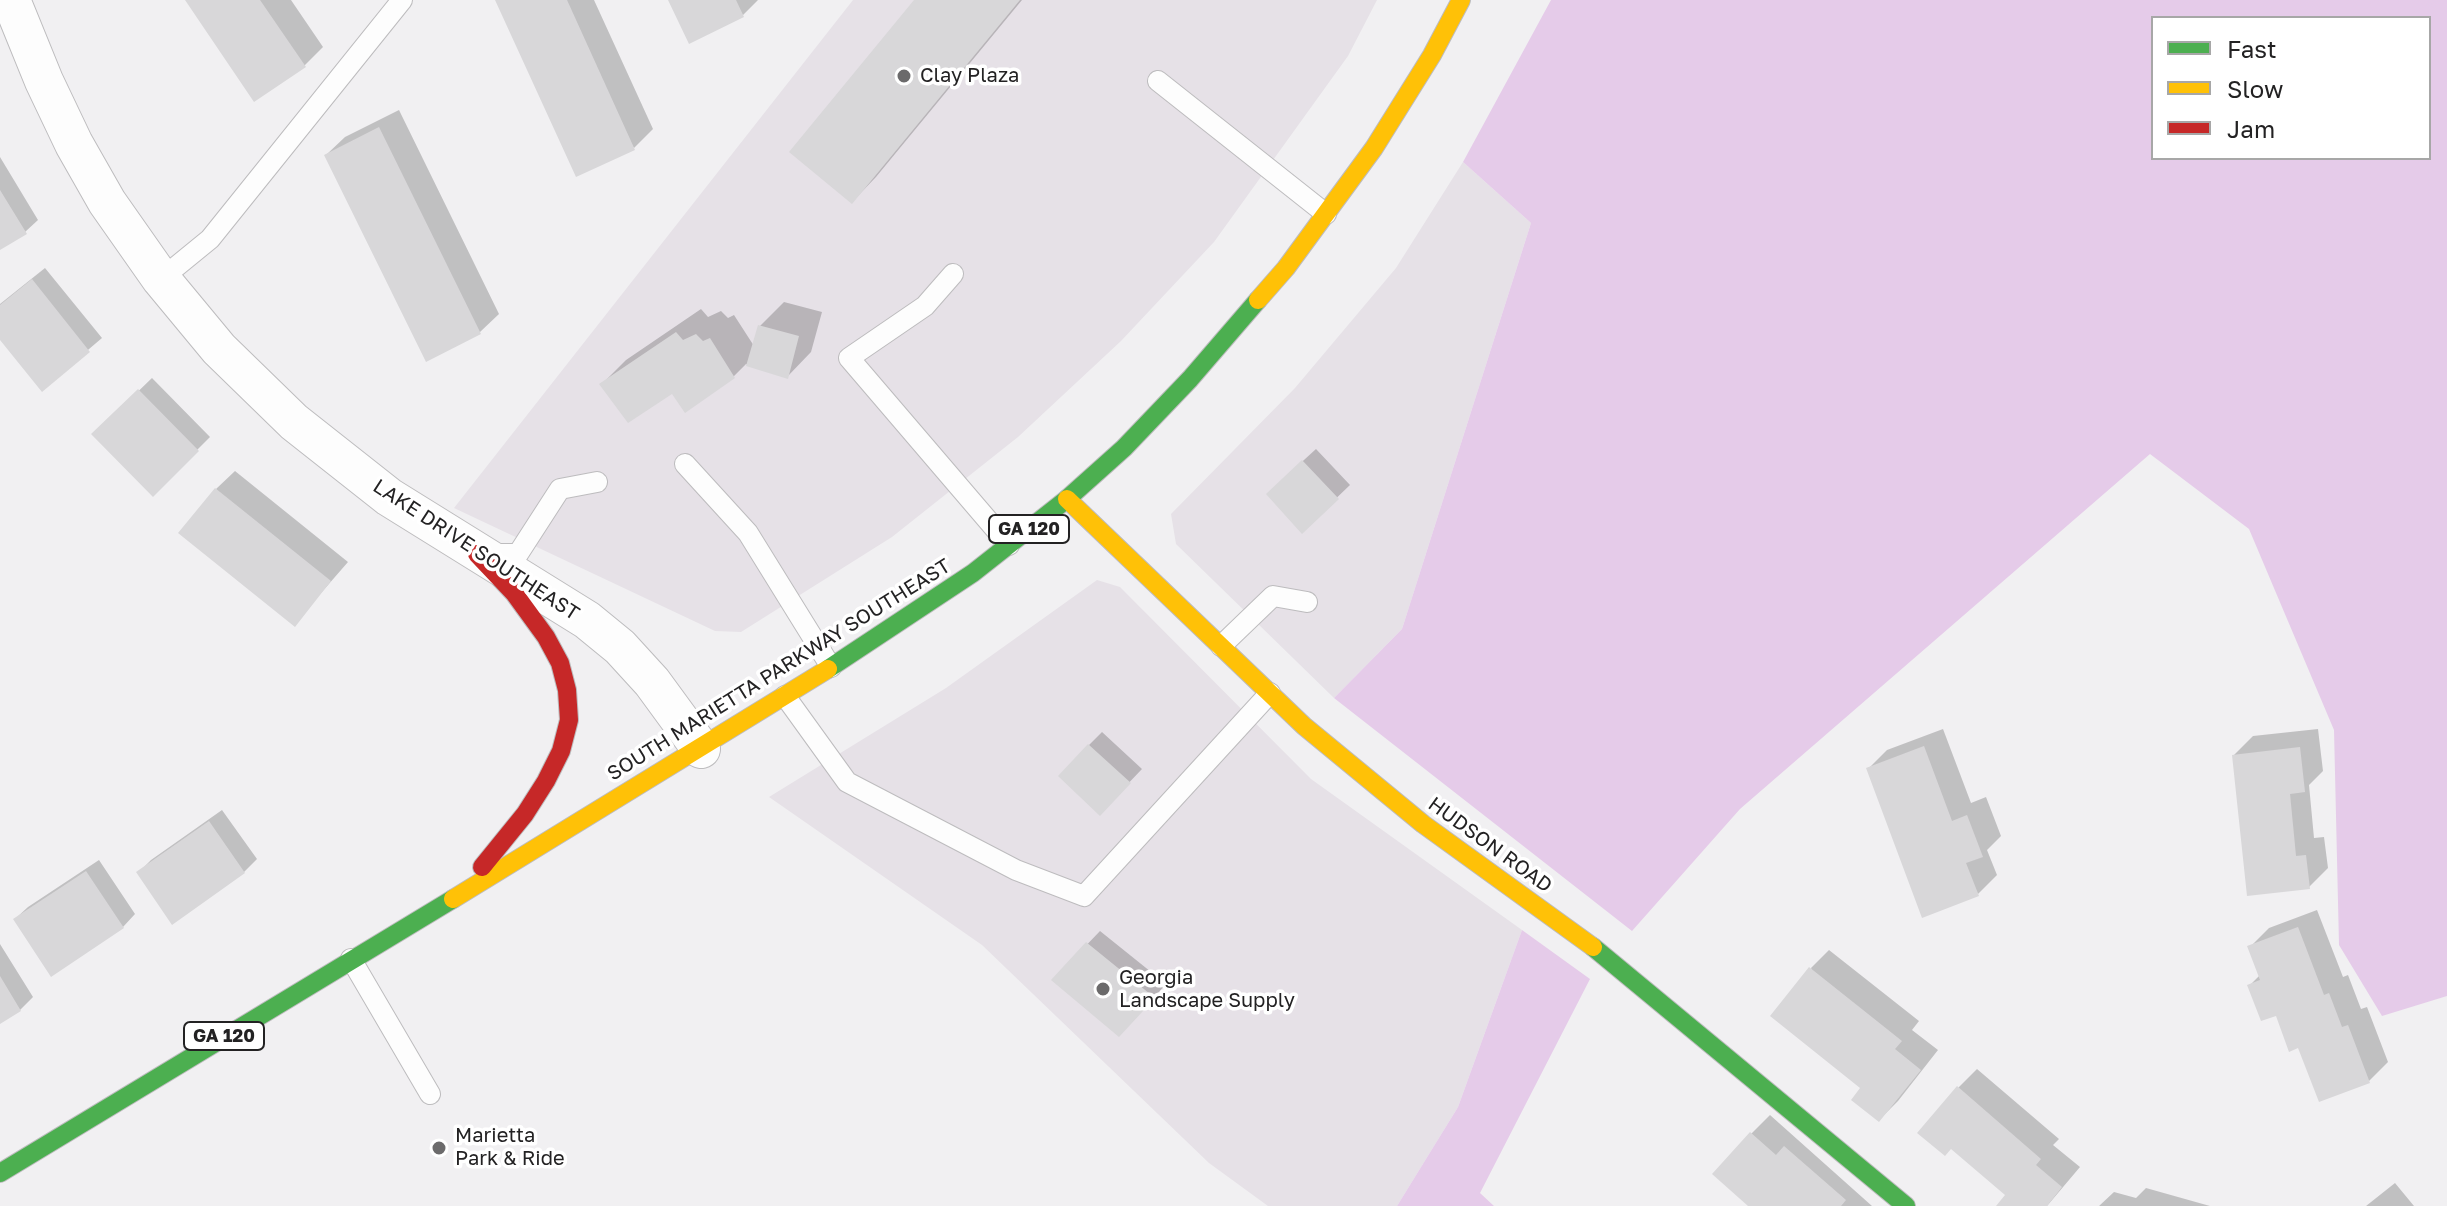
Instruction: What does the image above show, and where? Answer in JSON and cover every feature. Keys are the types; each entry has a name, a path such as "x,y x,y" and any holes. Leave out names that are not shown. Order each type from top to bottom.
{"main road":[{"name":"SOUTH MARIETTA PARKWAY SOUTHEAST","path":"0,1173 701,749 831,667 1009,545 1067,499 1124,448 1190,379 1286,268 1374,148 1432,55 1461,0"},
{"name":"HUDSON ROAD","path":"1067,499 1304,726 1423,824 1617,965 1906,1206"},
{"path":"449,900 489,859 525,814 561,751 569,720 563,677 546,637 514,593 477,554"}],"street":[{"name":"LAKE DRIVE SOUTHEAST","path":"11,0 44,81 74,144 107,202 161,279 219,349 294,422 389,497 587,620 620,647 652,682 701,749"}],"lane":[{"path":"161,279 210,239 402,0"},
{"path":"1158,81 1326,214"},
{"path":"953,274 925,306 849,358 1009,545"},
{"path":"685,464 748,533 831,667"},
{"path":"477,554 518,554 560,489 597,482"},
{"path":"1221,646 1273,596 1307,602"},
{"path":"785,696 847,782 1016,870 1084,896 1270,693"},
{"path":"351,959 430,1094"}],"shaded area":[{"path":"853,0 1377,0 1348,56 1214,242 1121,341 1018,437 892,537 741,632 715,631 454,508"},
{"path":"1551,0 2447,0 2447,996 2382,1016 2339,945 2334,730 2249,529 2150,454 1740,809 1632,931 1334,698 1402,629 1531,223 1463,162"},
{"path":"1463,162 1531,223 1402,629 1334,698 1176,544 1171,514 1295,388 1396,268"},
{"path":"1097,580 1120,587 1311,779 1522,930 1458,1107 1397,1206 1268,1206 1209,1163 982,945 769,797 946,688"},
{"path":"1522,930 1590,979 1480,1193 1494,1206 1397,1206 1458,1107"}],"building":[{"path":"185,0 260,0 306,67 254,102"},
{"path":"495,0 567,0 635,150 576,177"},
{"path":"668,0 736,0 744,17 689,44"},
{"name":"Clay Plaza","path":"914,0 1020,0 852,204 789,152"},
{"path":"379,127 481,334 426,362 324,155"},
{"path":"0,190 27,234 0,250"},
{"path":"32,279 90,352 42,392 0,340 0,305"},
{"path":"758,325 799,336 788,379 746,366"},
{"path":"676,332 683,340 696,334 703,341 710,338 735,378 685,413 672,394 628,423 599,384"},
{"path":"138,389 199,451 153,497 91,434"},
{"path":"1302,460 1339,499 1302,534 1266,494"},
{"path":"215,488 331,581 295,627 178,533"},
{"path":"1088,744 1131,783 1100,816 1058,776"},
{"path":"1924,746 1952,821 1967,815 1983,857 1966,863 1979,896 1922,918 1866,768"},
{"path":"2300,747 2305,792 2290,794 2296,856 2306,855 2310,889 2247,896 2232,755"},
{"path":"209,821 245,873 172,925 136,872"},
{"path":"86,871 124,928 51,977 13,919"},
{"path":"2298,927 2324,995 2329,993 2342,1027 2348,1025 2370,1083 2319,1102 2298,1048 2289,1052 2276,1016 2261,1021 2247,985 2260,980 2247,946"},
{"name":"Georgia Landscape Supply","path":"1086,942 1155,998 1119,1037 1051,980"},
{"path":"1809,967 1902,1041 1895,1049 1921,1070 1879,1122 1851,1100 1860,1088 1770,1016"},
{"path":"0,976 21,1011 0,1024"},
{"path":"1957,1086 2041,1159 2036,1165 2062,1187 2047,1206 1996,1206 2005,1195 1951,1149 1945,1156 1917,1133"},
{"path":"1750,1132 1776,1155 1784,1146 1846,1200 1841,1206 1748,1206 1712,1174"}],"traffic: fast":[{"path":"828,669 973,573 1067,499 1124,448 1190,379 1258,300"},
{"path":"0,1173 453,899"},
{"path":"1593,947 1906,1206"}],"traffic: slow":[{"path":"1258,300 1286,268 1374,148 1432,55 1461,0"},
{"path":"1067,499 1304,726 1423,824 1593,947"},
{"path":"453,899 828,669"}],"traffic: jam":[{"path":"477,554 514,593 546,637 560,663 567,690 569,720 561,751 546,781 525,814 482,867"}],"place":[{"name":"Clay Plaza","path":"904,76"},
{"name":"Georgia Landscape Supply","path":"1103,989"},
{"name":"Marietta Park & Ride","path":"439,1148"}]}
